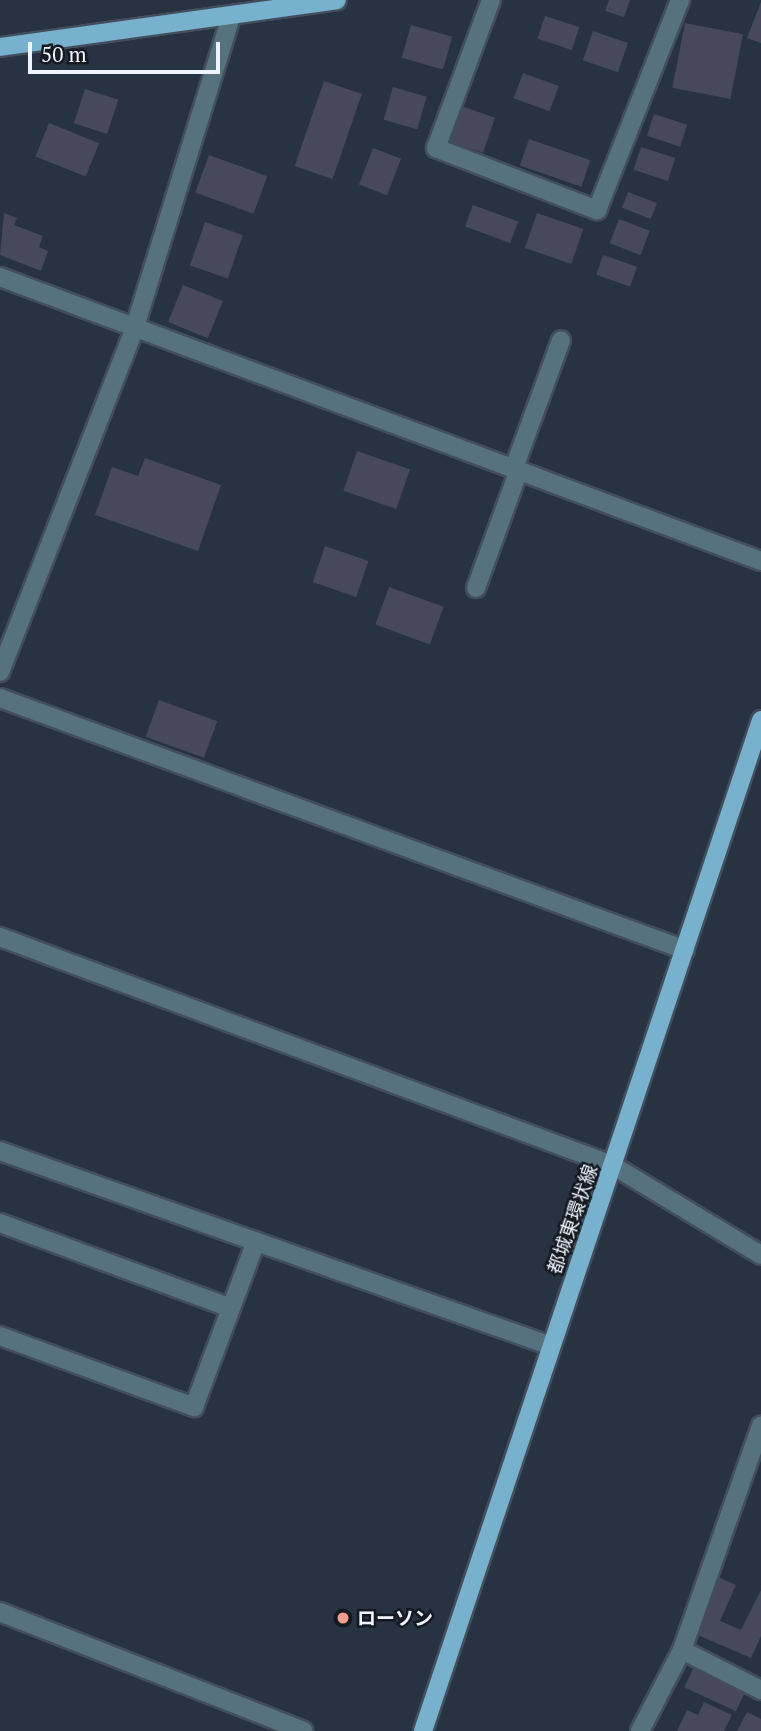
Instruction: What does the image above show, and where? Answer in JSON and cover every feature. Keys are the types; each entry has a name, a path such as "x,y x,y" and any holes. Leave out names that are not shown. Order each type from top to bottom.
{"main road":[{"path":"0,47 337,0"},
{"name":"都城東環状線","path":"423,1731 761,720"}],"street":[{"path":"491,0 436,148 597,210 680,0"},
{"path":"0,673 134,330 231,16"},
{"path":"0,278 761,561"},
{"path":"476,587 561,340"},
{"path":"0,698 685,950"},
{"path":"0,937 612,1165 761,1255"},
{"path":"0,1151 551,1346"},
{"path":"0,1223 231,1308"},
{"path":"0,1336 194,1407 256,1241"},
{"path":"640,1731 682,1650 756,1458 761,1426"},
{"path":"0,1612 304,1731"},
{"path":"682,1650 761,1690"}],"building":[{"path":"609,0 630,0 624,17 605,11"},
{"path":"761,2 761,43 747,38"},
{"path":"545,16 579,27 572,50 538,39"},
{"path":"685,23 743,34 730,99 672,88"},
{"path":"411,25 452,37 443,70 402,58"},
{"path":"593,31 628,43 618,72 583,60"},
{"path":"523,73 559,86 549,111 514,98"},
{"path":"324,81 362,94 333,179 295,166"},
{"path":"393,87 427,97 417,129 384,120"},
{"path":"85,89 118,100 107,134 74,123"},
{"path":"461,106 495,118 483,153 449,141"},
{"path":"654,114 687,125 680,147 647,136"},
{"path":"49,123 99,143 86,177 36,156"},
{"path":"529,139 590,160 581,187 520,165"},
{"path":"641,147 675,158 668,181 634,170"},
{"path":"373,148 401,159 387,195 359,184"},
{"path":"209,155 267,176 254,214 195,193"},
{"path":"628,192 657,203 651,219 622,208"},
{"path":"473,205 518,221 510,243 465,227"},
{"path":"4,213 17,218 14,225 43,236 39,247 48,251 41,271 0,255"},
{"path":"537,213 583,229 571,264 525,248"},
{"path":"619,219 650,231 640,255 610,243"},
{"path":"205,222 243,235 228,279 190,265"},
{"path":"603,255 637,267 630,287 596,275"},
{"path":"183,285 223,301 208,338 168,322"},
{"path":"357,451 410,469 396,509 343,491"},
{"path":"145,458 221,485 198,551 95,515 112,467 138,476"},
{"path":"325,546 368,561 356,597 313,582"},
{"path":"389,587 444,607 430,644 375,625"},
{"path":"159,700 217,721 204,758 146,737"},
{"path":"718,1577 736,1585 720,1621 741,1630 761,1590 761,1636 751,1658 693,1633"},
{"path":"697,1660 749,1684 736,1711 684,1687"},
{"path":"704,1702 732,1715 724,1731 677,1731 687,1710 698,1715"},
{"path":"747,1712 761,1719 761,1731 737,1731"}],"place":[{"name":"ローソン","path":"343,1618"}]}
